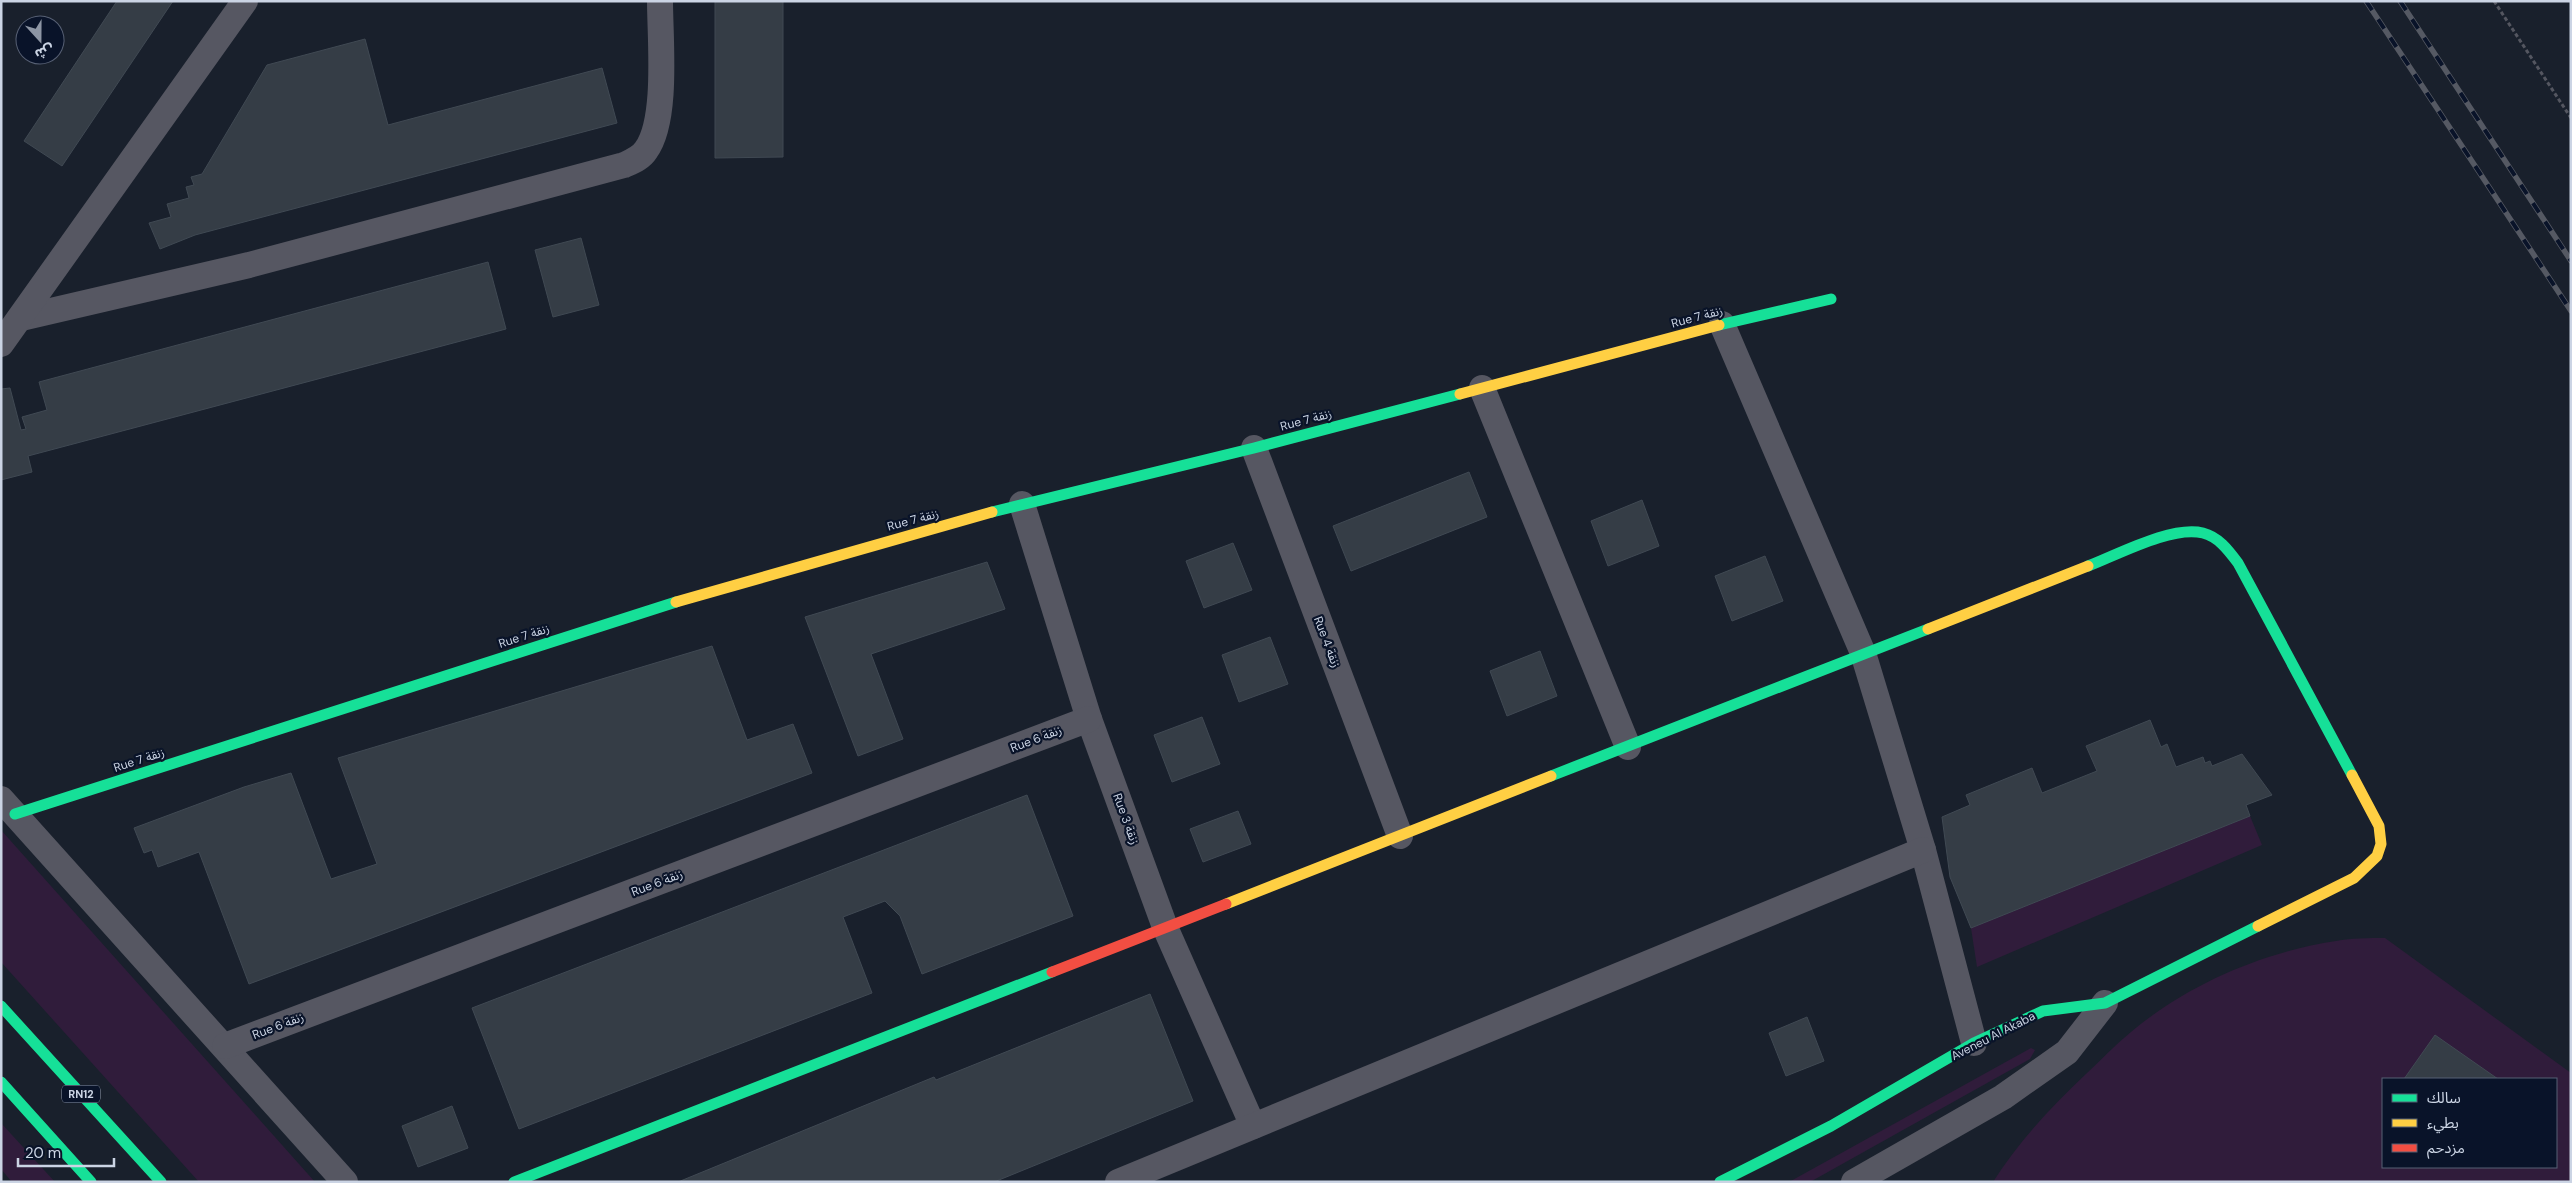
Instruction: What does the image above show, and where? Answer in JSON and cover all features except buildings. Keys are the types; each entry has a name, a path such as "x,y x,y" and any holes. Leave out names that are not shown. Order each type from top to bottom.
{"street":[{"path":"1,344 245,1"},
{"path":"21,318 249,264 624,165 638,158 647,150 658,119 660,98 660,1"},
{"name":"Rue 7 زنقة","path":"8,807 653,609 1022,504 1254,448 1722,324 1831,299"},
{"path":"1722,324 1863,653 1923,850 1974,1043"},
{"path":"1482,388 1628,747"},
{"name":"Rue 4 زنقة","path":"1254,448 1400,836"},
{"name":"Rue 3 زنقة","path":"1022,504 1089,719 1165,927 1253,1126"},
{"name":"Aveneu Al Akaba","path":"1720,1182 1831,1126 1974,1043 2043,1011 2105,1003 2354,878 2371,866 2381,852 2382,840 2379,826 2371,807 2238,563 2225,545 2213,535 2198,530 2180,532 1863,653"},
{"path":"514,1182 1628,747 1863,653"},
{"name":"Rue 6 زنقة","path":"225,1046 1089,719"},
{"path":"8,807 225,1046 345,1182"},
{"path":"1118,1182 1923,850"},
{"path":"1854,1182 2003,1097 2068,1052 2105,1003"},
{"name":"RN12","path":"1,1006 161,1182"},
{"path":"1,1082 91,1182"}],"path":[{"path":"2494,1 2571,118"}],"shaded area":[{"path":"2250,816 2262,845 1977,967 1971,928"},
{"path":"1,830 315,1182 199,1182 1,962"},
{"path":"2360,938 2385,938 2571,1073 2571,1182 1993,1182 2025,1138 2061,1098 2125,1037 2177,999 2228,973 2281,953 2309,946"},
{"path":"2031,1048 2035,1050 2030,1059 1810,1182 1789,1182"},
{"path":"1,1123 55,1182 12,1182 1,1169"}],"railway":[{"path":"2366,1 2571,311"},
{"path":"2400,1 2571,261"}],"traffic: fast":[{"path":"1719,325 1831,299"},
{"path":"992,512 1254,448 1460,394"},
{"path":"2088,566 2145,542 2176,533 2203,533 2219,541 2238,563 2352,775"},
{"path":"15,814 676,602"},
{"path":"1551,776 1928,629"},
{"path":"1720,1182 1831,1126 1974,1043 2043,1011 2105,1003 2258,926"},
{"path":"514,1182 1052,972"},
{"path":"1,1006 161,1182"},
{"path":"1,1082 91,1182"}],"traffic: slow":[{"path":"1460,394 1719,325"},
{"path":"676,602 992,512"},
{"path":"1928,629 2088,566"},
{"path":"2258,926 2354,878 2377,856 2381,844 2379,826 2352,775"},
{"path":"1226,904 1551,776"}],"traffic: jam":[{"path":"1052,972 1226,904"}]}
